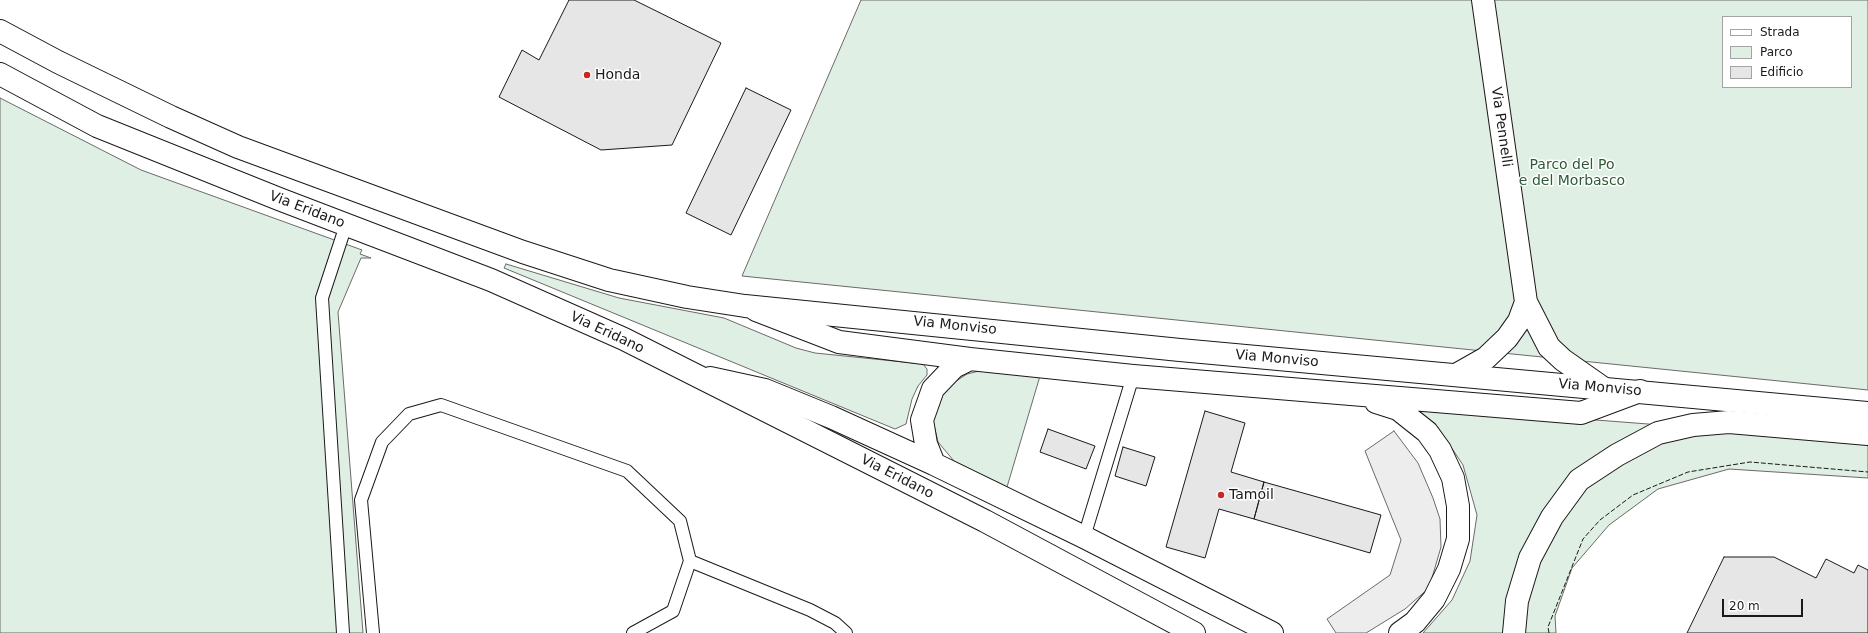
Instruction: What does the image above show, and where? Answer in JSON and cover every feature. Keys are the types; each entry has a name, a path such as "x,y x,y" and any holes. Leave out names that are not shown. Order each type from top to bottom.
{"main road":[{"name":"Via Pennelli","path":"1483,0 1526,302 1549,347 1562,360 1603,388"},
{"path":"0,15 58,62"},
{"path":"0,31 58,62"},
{"name":"Via Monviso","path":"58,62 171,117 238,147 523,252 609,280 687,297 745,306 1180,350 1868,413"},
{"name":"Via Eridano","path":"0,74 97,126 346,225 491,280 624,340 985,521 1194,633"},
{"path":"0,87 97,126"},
{"name":"Via Pennelli","path":"1456,375 1486,358 1507,338 1519,322 1526,302"},
{"path":"745,306 839,342 970,359 1133,376 1581,413 1640,391"},
{"path":"934,464 926,444 922,420 926,406 933,389 943,378 954,367 970,359"},
{"path":"689,373 765,390 831,417 934,464 1084,537 1272,633"},
{"path":"1352,394 1398,409 1427,432 1440,450 1453,478 1458,506 1458,539 1449,569 1434,599 1415,622 1400,633"},
{"path":"1514,633 1517,601 1530,558 1552,517 1579,480 1617,455 1658,433 1693,425 1729,422 1868,434"}],"lane":[{"path":"343,633 322,298 346,225"},
{"path":"1084,537 1133,376"},
{"path":"373,633 361,500 382,442 409,414 441,405 627,471 680,521 690,561 673,611 633,633"},
{"path":"690,561 810,610 835,623 846,633"}],"green space":[{"name":"Parco del Po e del Morbasco","path":"861,0 1868,0 1868,390 742,276"},
{"path":"0,98 141,170 362,250 360,254 371,258 361,258 338,312 363,633 0,633"},
{"path":"506,264 619,298 724,318 796,348 815,353 923,364 927,369 927,375 918,386 912,399 906,424 895,429 504,268"},
{"path":"983,370 1040,376 1007,487 954,461 938,442 933,421 937,402 950,385 967,374"},
{"path":"1402,405 1868,441 1868,478 1729,469 1658,489 1609,525 1572,568 1555,616 1556,633 1423,633 1452,600 1470,561 1477,515 1463,465 1437,426"}],"shaded area":[{"path":"1394,431 1418,463 1433,498 1440,519 1441,547 1429,588 1405,609 1366,633 1336,633 1327,619 1390,575 1401,540 1365,451"}],"building":[{"path":"569,0 634,0 721,43 672,145 601,150 499,97 522,50 539,60"},
{"path":"746,88 791,110 731,235 686,213"},
{"name":"Tamoil","path":"1205,411 1245,423 1231,472 1264,482 1254,519 1219,509 1205,558 1166,547"},
{"path":"1048,429 1095,446 1086,469 1040,452"},
{"path":"1123,447 1155,457 1146,486 1115,476"},
{"path":"1264,482 1381,515 1370,553 1254,519"},
{"path":"1724,557 1774,557 1816,578 1826,559 1854,573 1858,565 1868,570 1868,633 1687,633"}],"fence":[{"path":"1549,633 1548,627 1583,539 1600,520 1633,495 1688,472 1750,462 1868,472"}],"place":[{"name":"Honda","path":"587,75"},
{"name":"Tamoil","path":"1221,495"}]}
